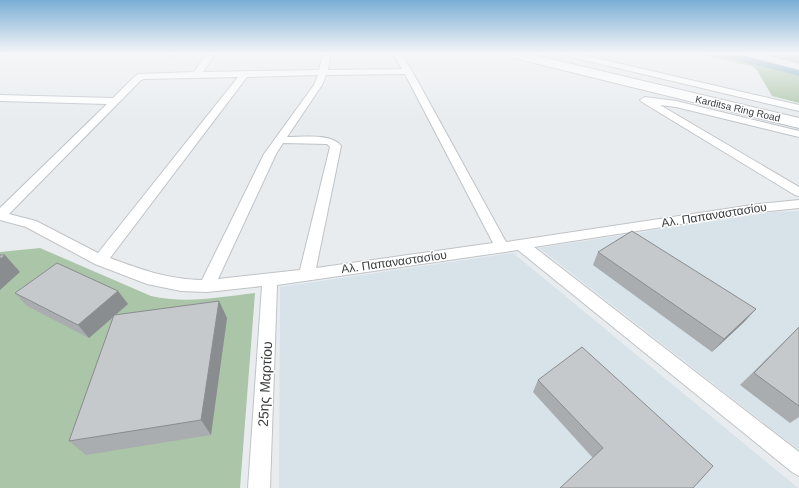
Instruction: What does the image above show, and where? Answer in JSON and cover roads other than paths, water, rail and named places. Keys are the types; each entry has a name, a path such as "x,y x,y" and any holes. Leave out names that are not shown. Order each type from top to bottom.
{"main road":[{"name":"Karditsa Ring Road","path":"608,77 799,123"},
{"name":"Karditsa Ring Road","path":"641,77 799,113"}],"street":[{"path":"0,216 114,101 140,77"},
{"path":"100,260 243,77"},
{"path":"207,286 262,170 279,140 318,85 321,77"},
{"path":"411,77 501,246"},
{"path":"665,77 799,108"},
{"path":"0,98 114,101"},
{"path":"799,134 676,104 645,100 799,192"},
{"path":"279,140 328,141 332,142 336,146 307,274"},
{"name":"Αλ. Παπαναστασίου","path":"0,216 31,224 100,260 160,282 181,285 207,286 270,280 759,208 799,204"},
{"path":"520,244 799,465"},
{"name":"25ης Μαρτίου","path":"259,488 270,280"}]}
